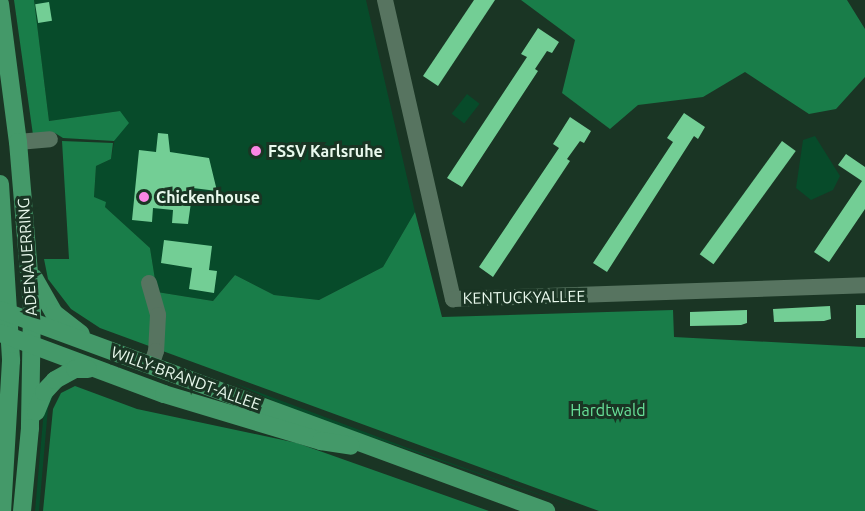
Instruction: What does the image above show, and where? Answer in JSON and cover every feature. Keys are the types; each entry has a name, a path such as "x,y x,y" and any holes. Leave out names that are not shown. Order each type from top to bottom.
{"main road":[{"name":"ADENAUERRING","path":"0,4 18,142 32,322 30,428 22,511"},
{"name":"ADENAUERRING","path":"0,184 5,335 11,390 2,511"},
{"path":"29,265 54,313 94,345"},
{"name":"WILLY-BRANDT-ALLEE","path":"5,312 329,429 371,449 546,511"},
{"name":"WILLY-BRANDT-ALLEE","path":"5,335 90,369 321,441 371,449"},
{"path":"0,366 11,390"},
{"path":"30,428 44,392 55,380 75,369 90,369"}],"street":[{"name":"KENTUCKYALLEE","path":"385,0 453,299 865,285"},
{"path":"18,142 50,139"},
{"path":"149,283 158,315 156,351 151,366"}],"green space":[{"path":"14,0 34,0 49,121 120,111 129,123 114,141 63,138 55,133 33,135"},
{"name":"FSSV Karlsruhe","path":"34,0 366,0 415,212 383,267 319,300 274,295 235,275 213,301 157,292 150,248 94,197 96,166 111,159 120,111 49,121"},
{"path":"521,0 847,0 865,29 865,77 836,109 809,114 745,72 703,97 638,105 610,129 562,93 575,40"},
{"path":"467,94 480,104 464,124 452,114"},
{"path":"815,136 840,176 833,190 811,200 796,188 803,140"},
{"name":"Hardtwald","path":"62,141 113,143 111,159 96,166 94,197 106,202 105,207 150,248 157,292 213,301 235,275 274,295 319,300 383,267 415,212 442,317 673,310 674,337 865,347 865,511 599,511 100,328 71,309 48,279 44,259 69,259"},
{"path":"234,383 405,447 587,511 298,412"},
{"path":"75,386 137,409 297,443 489,511 43,511 53,409 61,393"},
{"path":"55,391 48,408 39,511 35,511 44,409"}],"building":[{"path":"474,0 495,0 438,86 423,76"},
{"path":"49,2 52,21 38,23 35,4"},
{"path":"538,28 559,42 552,53 547,51 535,69 538,71 462,187 447,178 527,57 521,54"},
{"path":"684,113 705,127 698,139 694,136 607,272 593,263 673,142 667,138"},
{"path":"570,117 591,131 584,143 580,141 567,159 570,161 493,277 479,267 559,148 553,144"},
{"path":"158,133 168,134 170,152 209,158 217,191 193,188 188,224 172,223 173,210 153,208 152,222 132,220 139,150 156,152"},
{"path":"782,141 796,151 713,264 700,254"},
{"path":"846,154 865,167 865,209 829,262 814,252 862,181 838,165"},
{"path":"164,240 212,246 209,270 217,271 214,293 189,289 192,268 161,263"},
{"path":"856,305 865,305 865,338 856,338"},
{"path":"830,306 831,319 824,321 774,322 773,309"},
{"path":"747,310 747,323 741,325 690,326 690,312"}],"place":[{"name":"FSSV Karlsruhe","path":"256,151"},
{"name":"Chickenhouse","path":"144,197"}]}
